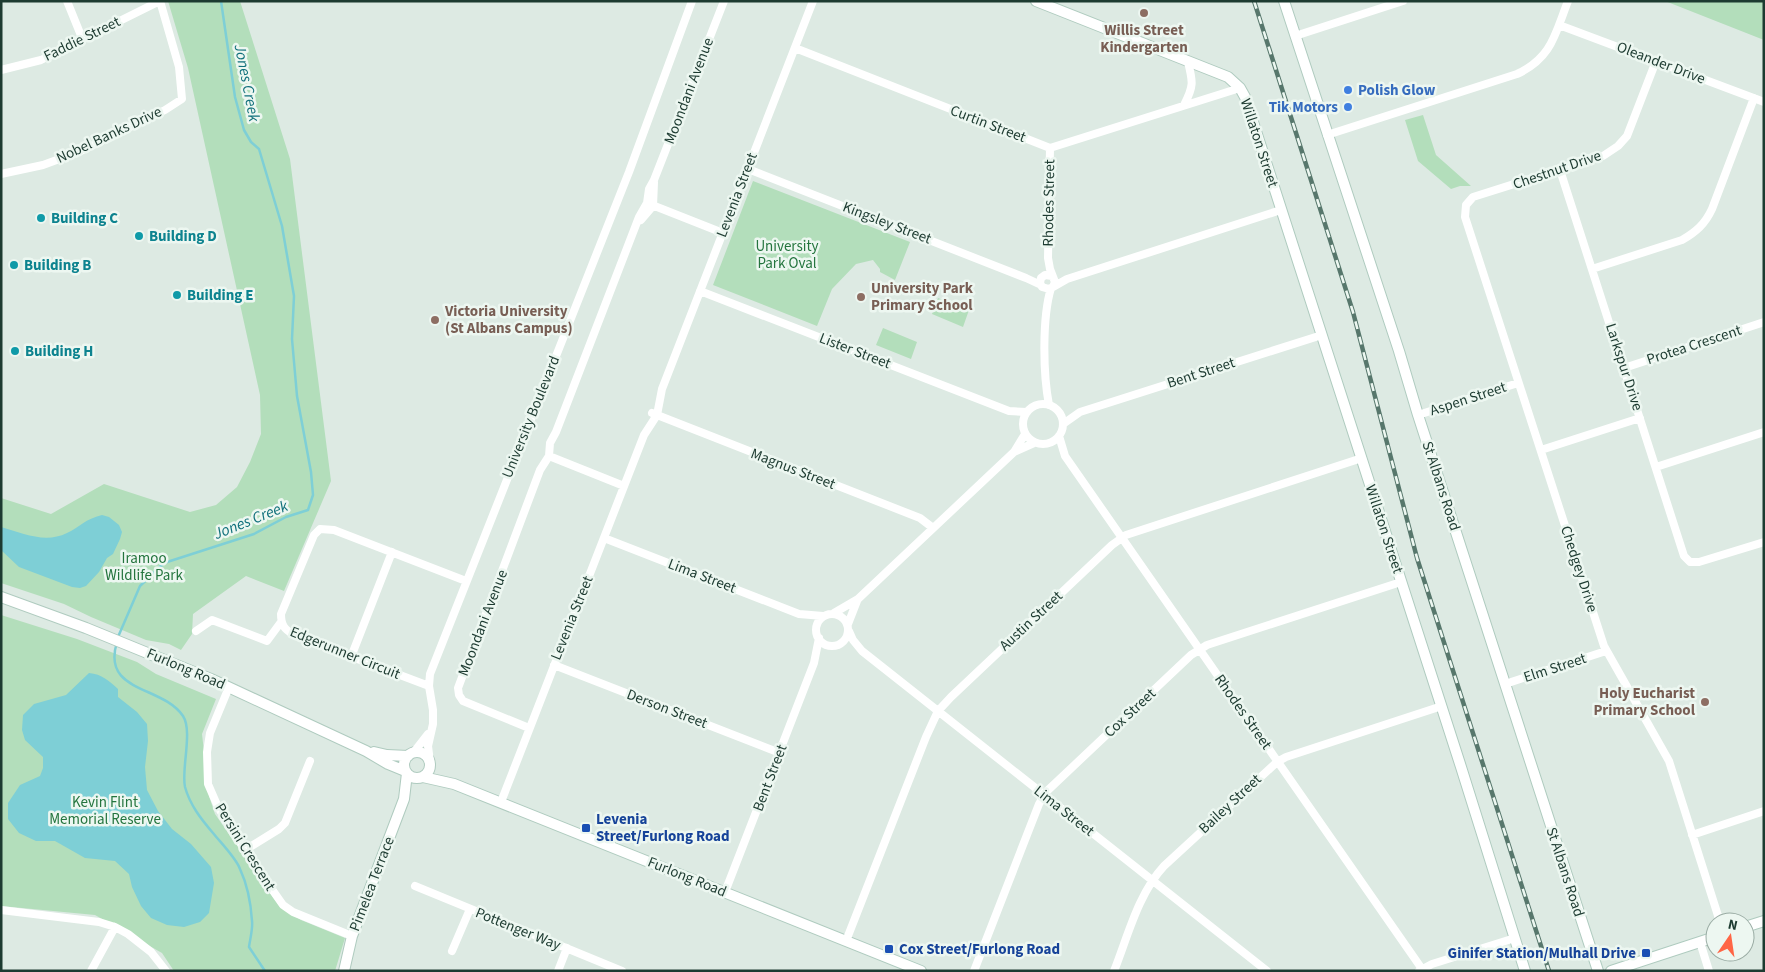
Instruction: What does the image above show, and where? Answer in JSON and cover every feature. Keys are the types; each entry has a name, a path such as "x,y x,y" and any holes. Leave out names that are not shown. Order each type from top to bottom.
{"main road":[{"path":"1036,1 1228,77 1240,88"},
{"name":"St Albans Road","path":"1284,1 1399,351 1504,684 1598,971"},
{"name":"Willaton Street","path":"1240,88 1245,97 1362,458 1525,971"},
{"name":"Furlong Road","path":"1,597 143,650 229,687 366,750 388,764 406,772"},
{"name":"Furlong Road","path":"366,750 387,755 411,754"},
{"path":"411,754 426,755 430,763 429,770 422,777 413,778 406,772 404,763 411,754"},
{"name":"Furlong Road","path":"430,763 454,784"},
{"name":"Pimelea Terrace","path":"344,971 352,936 404,798 406,772"},
{"name":"Furlong Road","path":"422,777 454,784 501,802 918,970"},
{"name":"Pimelea Terrace","path":"404,798 422,777"},
{"path":"1611,971 1705,940"}],"street":[{"path":"67,1 82,38"},
{"name":"Faddie Street","path":"1,70 42,60 82,38 160,1"},
{"name":"Nobel Banks Drive","path":"1,174 43,165 81,151 165,110 182,99 181,81 160,1"},
{"name":"University Boulevard","path":"430,763 428,746 433,724 433,710 428,686 430,674 628,172 692,1"},
{"name":"Moondani Avenue","path":"529,728 463,701 459,695 458,688 540,470 551,458 550,443 556,432 641,212 650,205 650,189 724,1"},
{"name":"Levenia Street","path":"501,802 644,435 645,425 654,414 656,397 662,389 813,1"},
{"path":"1295,36 1403,1"},
{"path":"1327,135 1517,74 1529,68 1539,61 1549,49 1568,1"},
{"name":"Oleander Drive","path":"1559,24 1764,102"},
{"name":"Curtin Street","path":"795,48 1050,148"},
{"name":"Chestnut Drive","path":"1466,205 1473,197 1603,156 1618,146 1627,136 1656,61"},
{"path":"1184,105 1190,94 1193,82 1188,62"},
{"path":"1050,148 1240,88"},
{"path":"1592,269 1682,240 1704,224 1712,209 1754,98"},
{"name":"Rhodes Street","path":"1049,404 1045,383 1050,148"},
{"name":"Nobel Banks Drive","path":"1,168 16,170"},
{"name":"Kingsley Street","path":"748,169 1026,278 1046,280 1067,279"},
{"name":"Larkspur Drive","path":"1560,170 1684,556 1690,562 1703,561 1764,542"},
{"path":"650,205 723,233"},
{"name":"Chedgey Drive","path":"1466,205 1465,217 1606,651 1669,761 1717,912"},
{"name":"Kingsley Street","path":"1052,287 1067,279 1281,210"},
{"name":"Rhodes Street","path":"1046,280 1055,282 1047,305"},
{"name":"Lister Street","path":"700,291 1009,411 1023,422"},
{"name":"Protea Crescent","path":"1624,368 1764,322"},
{"name":"Bent Street","path":"1060,413 1080,412 1322,335"},
{"name":"Rhodes Street","path":"1038,404 1045,383"},
{"name":"Aspen Street","path":"1418,415 1518,383"},
{"path":"1038,404 1049,404 1060,413 1064,424 1059,436 1048,444 1034,442 1025,434 1023,422 1026,412 1038,404"},
{"name":"Lister Street","path":"1009,411 1026,412"},
{"name":"Bent Street","path":"1064,424 1080,412"},
{"name":"Magnus Street","path":"654,414 920,518 933,528"},
{"path":"1541,450 1640,418"},
{"path":"1656,467 1764,432"},
{"path":"858,599 848,627 846,639 834,646 822,642 817,635 818,623 823,616 834,613 858,599 1014,452 1025,434"},
{"name":"Rhodes Street","path":"1059,436 1065,456 1420,970"},
{"path":"1014,452 1034,442"},
{"name":"Rhodes Street","path":"1048,444 1065,456"},
{"path":"551,458 624,486"},
{"name":"Austin Street","path":"846,941 926,737 938,711 958,690 1122,537 1362,458"},
{"name":"Edgerunner Circuit","path":"428,686 294,635 285,630 281,622 281,614 314,535 320,529 334,530 466,581"},
{"name":"Lima Street","path":"604,538 799,614 823,616"},
{"path":"351,657 392,552"},
{"name":"Cox Street","path":"974,971 1044,795 1184,662 1200,649 1402,582"},
{"path":"834,613 842,616 848,627"},
{"name":"Lima Street","path":"799,614 817,635"},
{"path":"196,631 212,620 267,641 281,622"},
{"name":"Lima Street","path":"848,627 853,640 862,651 1267,971"},
{"name":"Bent Street","path":"725,892 814,663 817,635"},
{"name":"Bent Street","path":"814,663 822,652 834,646"},
{"name":"Lima Street","path":"834,646 848,646 862,651"},
{"name":"Elm Street","path":"1504,684 1606,651"},
{"name":"Derson Street","path":"554,665 780,753"},
{"name":"Persini Crescent","path":"229,687 208,741 208,784 218,807 245,850 283,904 293,912 352,936"},
{"name":"Bailey Street","path":"1114,971 1152,880 1178,853 1277,762 1286,757 1442,706"},
{"path":"411,754 426,738 433,724"},
{"path":"245,850 279,829 285,823 310,761"},
{"path":"1692,835 1764,811"},
{"name":"Pottenger Way","path":"415,886 622,971"},
{"path":"452,951 470,909"},
{"path":"1,910 99,922 115,927 128,934 151,952 166,971"},
{"path":"91,971 115,927"},
{"path":"1420,970 1515,938"},
{"path":"1700,942 1709,971"},
{"path":"558,971 567,948"}],"green space":[{"name":"Iramoo Wildlife Park","path":"168,1 240,1 290,159 331,481 284,591 246,576 193,614 192,634 181,650 169,644 146,640 64,604 1,583 1,498 51,514 104,484 190,512 216,505 237,487 250,462 261,434 260,395 188,68"},
{"path":"1665,1 1764,1 1764,40"},
{"path":"1423,115 1436,155 1471,186 1460,186 1451,189 1418,161 1405,120"},
{"name":"University Park Oval","path":"753,181 910,242 895,280 880,272 880,269 873,260 856,264 832,289 817,326 713,285"},
{"path":"938,298 969,310 963,327 932,314"},
{"path":"883,328 917,342 911,359 876,345"},
{"name":"Kevin Flint Memorial Reserve","path":"1,615 77,639 137,662 156,674 216,699 202,734 209,796 215,814 280,907 301,920 345,938 335,971 174,971 162,953 95,915 1,906"}],"water":[{"path":"102,515 109,517 119,525 122,532 113,554 107,558 99,572 86,586 80,588 72,587 19,567 1,550 1,527 42,538 51,538 67,533"},
{"path":"89,673 102,676 115,686 118,689 118,697 137,712 147,724 148,741 145,767 147,790 158,811 172,829 191,844 211,867 214,883 209,913 200,922 184,927 167,925 151,918 141,906 132,887 129,874 115,861 85,858 55,841 36,841 19,833 8,819 8,803 20,785 40,776 43,768 43,757 25,740 22,730 23,715 34,704 66,695"}],"waterway":[{"name":"Jones Creek","path":"118,637 140,586 164,563 254,534 286,517 308,510 313,495 311,472 297,396 292,339 294,296 282,226 259,149 251,142 244,130 235,97 221,1"},
{"name":"Jones Creek","path":"117,642 114,659 118,671 125,680 162,699 183,716 187,731 184,771 185,787 196,811 232,855 240,869 250,901 252,927 249,947 265,971"}],"railway":[{"path":"1254,1 1353,312 1417,558 1549,971"}],"place":[{"name":"Willis Street Kindergarten","path":"1144,13"},
{"name":"Polish Glow","path":"1348,90"},
{"name":"Tik Motors","path":"1348,107"},
{"name":"Building C","path":"41,218"},
{"name":"Building D","path":"139,236"},
{"name":"Building B","path":"14,265"},
{"name":"Building E","path":"177,295"},
{"name":"University Park Primary School","path":"861,297"},
{"name":"Victoria University (St Albans Campus)","path":"435,320"},
{"name":"Building H","path":"15,351"},
{"name":"Holy Eucharist Primary School","path":"1705,702"},
{"name":"Levenia Street/Furlong Road","path":"586,828"},
{"name":"Cox Street/Furlong Road","path":"889,949"},
{"name":"Ginifer Station/Mulhall Drive","path":"1646,953"}]}
